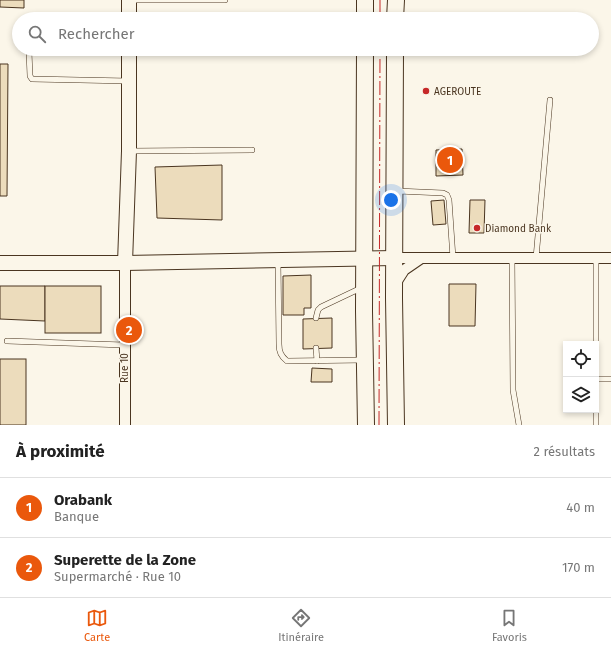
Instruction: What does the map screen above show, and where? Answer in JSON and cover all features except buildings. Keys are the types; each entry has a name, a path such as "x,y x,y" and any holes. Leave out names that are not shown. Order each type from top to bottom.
{"main road":[{"path":"365,0 365,12"},
{"path":"395,12 396,0"},
{"path":"364,56 364,360 366,425"},
{"path":"395,56 394,286 396,425"}],"street":[{"path":"129,0 129,12"},
{"path":"125,263 129,151 129,56"},
{"path":"0,263 125,263 364,258 611,258"},
{"path":"394,286 404,270 421,258"},
{"name":"Rue 10","path":"125,263 125,425"}],"lane":[{"path":"129,0 225,0"},
{"path":"28,56 30,76 32,79 129,81"},
{"path":"536,258 550,100"},
{"path":"129,151 252,150"},
{"path":"394,191 443,193 447,195 449,200 453,258"},
{"path":"512,258 513,390 519,425"},
{"path":"596,258 596,341"},
{"path":"278,260 279,351 282,357 287,361 364,360"},
{"path":"316,318 318,310 364,286"},
{"path":"7,341 124,345"},
{"path":"316,348 317,361"},
{"path":"599,379 611,379"},
{"path":"596,413 596,425"}],"power":[{"path":"380,0 380,12"},
{"path":"379,425 380,56"}],"place":[{"name":"AGEROUTE","path":"426,91"},
{"name":"Orabank","path":"450,160"},
{"name":"Diamond Bank","path":"477,228"},
{"name":"Superette de la Zone","path":"129,330"}]}
